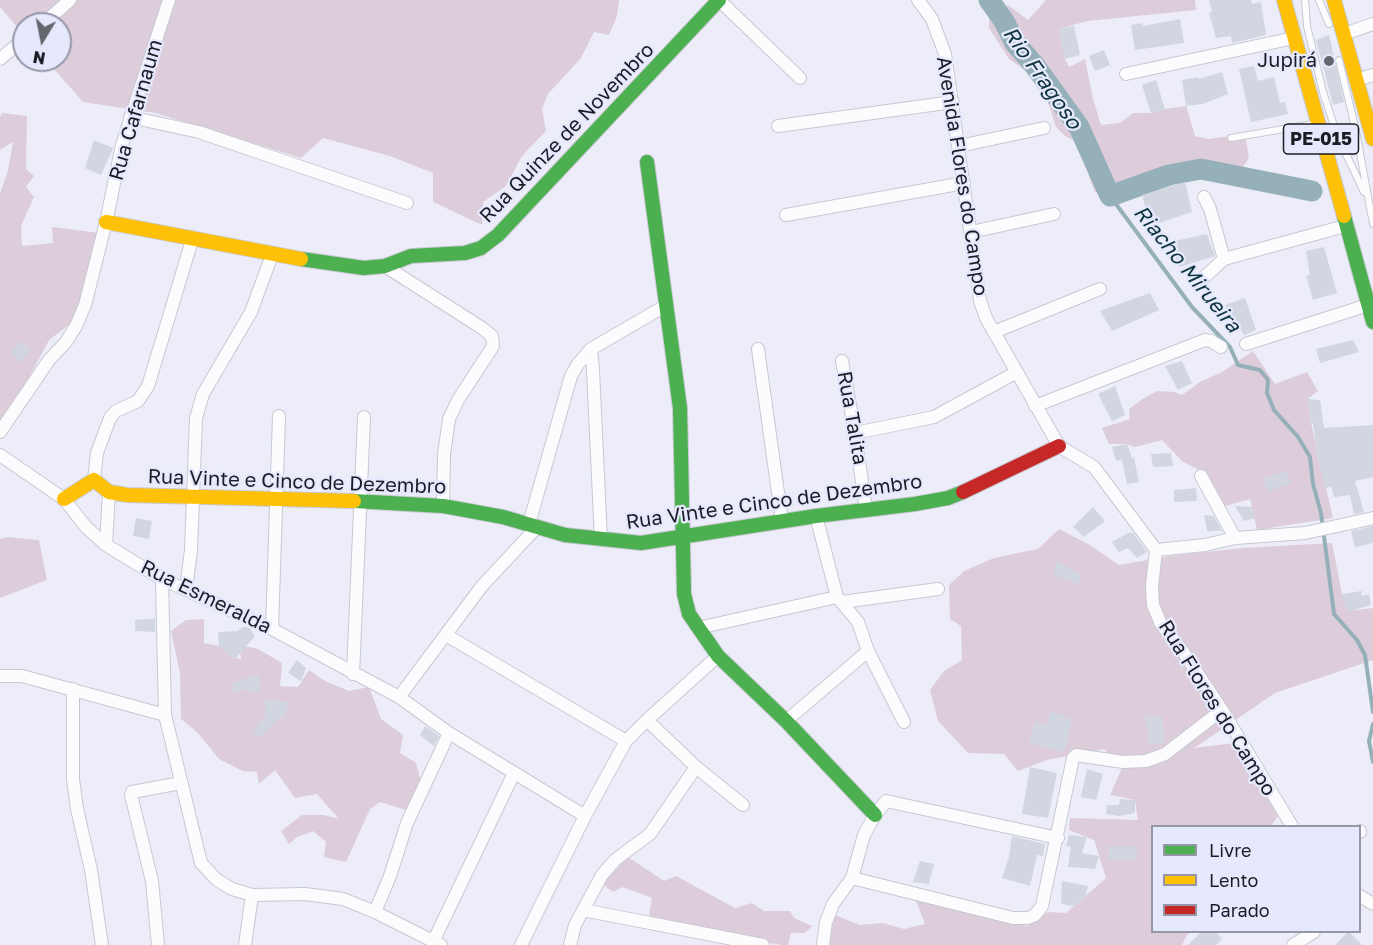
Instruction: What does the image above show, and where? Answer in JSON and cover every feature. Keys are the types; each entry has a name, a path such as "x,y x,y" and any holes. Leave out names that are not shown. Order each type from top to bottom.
{"main road":[{"name":"Rua Quinze de Novembro","path":"106,222 344,267 385,266 411,256 465,253 481,248 498,235 719,0"},
{"name":"PE-015","path":"1284,0 1373,322"},
{"name":"PE-015","path":"1334,0 1338,35 1356,80 1372,131"},
{"path":"647,162 680,408 684,594 689,614 718,656 786,721 875,814"},
{"path":"1360,277 1372,259"},
{"name":"Rua Vinte e Cinco de Dezembro","path":"109,492 194,498 359,501 443,506 533,525 565,535 641,543 948,498 1059,446"},
{"path":"64,499 94,480 109,492"}],"street":[{"path":"56,12 70,0"},
{"name":"Rua Cafarnaum","path":"0,432 49,360 66,342 85,305 122,145 169,0"},
{"path":"719,0 800,78"},
{"name":"Avenida Flores do Campo","path":"918,0 932,19 945,54 980,301 994,332 1059,446 1094,467 1156,550"},
{"path":"1338,35 1373,24"},
{"path":"1126,74 1294,38"},
{"path":"0,59 12,49"},
{"path":"1356,80 1373,75"},
{"path":"778,126 953,102"},
{"path":"130,117 199,132 407,203"},
{"path":"959,146 1044,128"},
{"path":"786,215 964,183"},
{"path":"1204,197 1210,209 1224,259"},
{"path":"971,232 1054,214"},
{"path":"1199,282 1224,259 1345,226"},
{"path":"94,480 97,453 110,418 116,411 138,401 148,386 193,237"},
{"path":"186,589 191,550 196,418 203,394 251,312 272,255"},
{"path":"385,266 492,336 493,346 458,400 449,419 444,454 443,506"},
{"path":"994,332 1100,289"},
{"path":"1246,344 1368,305"},
{"path":"399,697 482,586 533,525 571,376 591,349 665,306"},
{"path":"1035,406 1205,340 1221,347"},
{"path":"591,349 601,540"},
{"path":"758,349 782,521"},
{"name":"Rua Talita","path":"842,361 866,510"},
{"path":"855,433 934,417 1017,372"},
{"path":"272,629 279,416"},
{"path":"353,674 364,417"},
{"name":"Rua Esmeralda","path":"0,455 64,499 86,527 106,545 162,579 272,629 399,697 449,733 585,816"},
{"path":"1201,476 1235,538"},
{"path":"106,545 109,492"},
{"path":"816,516 840,599 858,622 868,651 904,722"},
{"path":"1156,550 1205,545 1235,538 1305,533 1373,518"},
{"name":"Rua Flores do Campo","path":"1156,550 1152,586 1154,605 1161,624 1182,650 1222,710 1287,824"},
{"path":"162,579 165,715 201,863 217,880 232,890 252,895 305,894 343,899 375,912 437,944 514,773"},
{"path":"698,628 840,599 938,589"},
{"path":"446,635 627,741"},
{"path":"786,721 868,651"},
{"path":"521,945 585,816 627,741 718,656"},
{"path":"0,676 22,676 165,715"},
{"path":"73,689 73,779 77,809 91,870 102,945"},
{"path":"852,878 1013,918 1028,918 1035,915 1042,906 1073,758 1076,755 1123,762 1146,761 1165,754 1222,710"},
{"path":"647,720 696,767 743,805"},
{"path":"375,912 390,876 407,823 449,733"},
{"path":"570,945 575,924 602,875 615,860 650,834 696,767"},
{"path":"158,945 152,881 131,795 132,792 181,783"},
{"path":"823,945 826,922 833,904 852,878 864,835 875,814 886,801 1058,838"},
{"path":"245,945 252,895"},
{"path":"583,910 763,945"},
{"path":"1294,945 1312,933"}],"lane":[{"path":"1305,0 1307,26 1323,92 1337,135 1368,200"},
{"path":"1319,0 1338,35"},
{"path":"1335,47 1356,131 1373,224"},
{"path":"1231,138 1317,123"}],"shaded area":[{"path":"0,0 619,0 617,16 609,35 594,32 581,58 548,94 542,109 546,131 522,156 506,186 483,202 482,225 433,202 433,173 390,156 323,138 301,158 156,113 83,102 57,72 72,72 72,12 12,12 12,21 0,7"},
{"path":"1046,0 1195,0 1196,10 1087,21 1059,29 1065,59 1069,67 1085,59 1101,125 1120,123 1133,113 1151,113 1186,106 1195,136 1208,139 1245,134 1249,158 1240,171 1198,163 1095,193 1077,142 1065,136 1056,127 1044,90 1032,75 1009,59 989,28 989,17 1008,5 1028,20"},
{"path":"2,113 27,116 26,169 34,176 26,187 34,197 21,226 22,246 53,243 52,227 100,233 75,320 49,340 15,404 0,422 0,194 8,170 13,142 0,150"},
{"path":"1253,351 1275,384 1307,372 1318,391 1308,399 1311,423 1333,518 1257,530 1250,499 1222,507 1203,472 1183,462 1162,440 1135,447 1127,444 1109,444 1102,428 1130,419 1129,409 1144,398 1157,391 1175,392 1182,395"},
{"path":"1059,529 1090,545 1119,565 1242,548 1332,543 1342,594 1348,611 1373,608 1373,660 1275,693 1194,748 1235,743 1278,816 1272,825 1151,825 1151,933 1190,933 1182,945 829,945 835,915 860,925 883,923 904,929 925,924 913,893 1027,926 1048,912 1066,913 1106,878 1094,840 1069,830 1070,818 1138,820 1135,800 1110,795 1122,768 1104,749 1047,760 1018,771 1004,754 968,753 938,721 930,690 944,671 962,660 961,626 950,619 949,585 964,571 994,558 1038,549"},
{"path":"7,537 39,540 47,580 0,598 0,539"},
{"path":"204,619 204,643 219,646 232,658 241,659 239,645 258,649 282,663 280,686 298,687 309,670 325,681 349,691 369,687 381,719 403,735 400,753 416,763 421,782 406,810 380,802 370,809 346,862 324,857 326,842 313,831 297,837 289,844 281,831 302,815 324,815 339,819 317,794 295,798 275,770 259,784 257,772 243,771 219,759 197,732 181,719 180,673 171,631 186,620"},
{"path":"628,857 664,881 676,876 735,908 752,903 764,911 790,911 794,918 812,926 805,933 791,933 788,945 782,945 648,923 652,898 623,887 613,892 602,884"}],"building":[{"path":"1209,0 1251,0 1252,4 1261,2 1266,35 1232,43 1231,36 1216,38 1209,13 1212,12"},
{"path":"1180,19 1184,43 1135,50 1131,25 1143,23 1143,26"},
{"path":"1074,26 1080,55 1065,59 1058,29"},
{"name":"Jupirá","path":"1329,35 1344,102 1333,105 1316,40"},
{"path":"1104,50 1110,65 1095,71 1089,56"},
{"path":"1254,66 1258,81 1274,77 1280,103 1285,102 1288,114 1251,122 1239,69"},
{"path":"1222,72 1228,94 1203,104 1186,106 1182,80 1199,77 1199,79"},
{"path":"1156,80 1165,109 1151,113 1142,85"},
{"path":"94,140 113,148 101,175 85,168"},
{"path":"1185,182 1192,212 1150,226 1142,195"},
{"path":"1207,234 1215,256 1179,267 1170,242"},
{"path":"1324,247 1337,293 1313,300 1306,276 1310,275 1306,251"},
{"path":"1150,293 1159,310 1112,331 1100,311"},
{"path":"1245,298 1256,330 1244,335 1225,305"},
{"path":"1353,340 1359,352 1320,363 1316,349"},
{"path":"19,341 30,350 21,363 12,352"},
{"path":"1182,361 1192,383 1178,390 1165,366"},
{"path":"1115,386 1125,415 1112,421 1098,394"},
{"path":"1308,399 1320,400 1324,428 1373,425 1373,477 1355,481 1364,512 1354,514 1350,495 1334,497 1331,486 1326,488 1318,460"},
{"path":"1127,444 1134,458 1139,482 1127,484 1122,460 1116,461 1112,447"},
{"path":"1171,453 1173,466 1153,467 1151,454"},
{"path":"1285,471 1291,483 1268,492 1263,479"},
{"path":"1196,488 1197,501 1174,502 1174,490"},
{"path":"1235,506 1252,507 1255,518 1244,521"},
{"path":"1093,507 1105,521 1084,537 1073,527"},
{"path":"1204,515 1214,516 1222,531 1207,531"},
{"path":"136,518 152,521 149,539 133,536"},
{"path":"1373,526 1373,543 1355,547 1351,531"},
{"path":"1128,533 1133,533 1147,552 1137,558 1128,548 1119,552 1112,542"},
{"path":"1056,561 1081,574 1079,584 1054,575"},
{"path":"1362,591 1361,596 1369,594 1371,605 1348,612 1342,594"},
{"path":"155,619 155,632 135,631 135,620"},
{"path":"244,626 250,628 255,636 236,658 232,658 219,646 218,632 237,631"},
{"path":"297,660 306,668 301,681 288,673"},
{"path":"258,674 261,691 249,693 248,689 233,693 233,683"},
{"path":"265,700 289,702 283,718 280,717 259,738 253,731 266,716"},
{"path":"1051,711 1072,719 1064,752 1029,743 1035,722 1046,725"},
{"path":"1145,715 1162,717 1165,744 1149,743"},
{"path":"425,726 439,736 434,746 420,735"},
{"path":"1030,767 1057,773 1048,818 1022,814"},
{"path":"1087,769 1103,774 1096,800 1081,797"},
{"path":"1120,799 1135,800 1135,813 1119,816 1106,814 1107,805 1119,805"},
{"path":"1069,835 1087,837 1082,853 1099,856 1095,869 1068,867 1071,847 1066,846"},
{"path":"1012,836 1045,844 1043,856 1037,855 1030,886 1002,878 1009,857"},
{"path":"1109,846 1138,847 1135,861 1109,860"},
{"path":"920,861 934,864 929,884 913,882"},
{"path":"1062,881 1088,886 1086,895 1074,906 1061,904"},
{"path":"1200,933 1217,933 1222,939 1216,945 1188,945"},
{"path":"1347,933 1350,933 1362,945 1335,945"}],"waterway":[{"name":"Rio Fragoso","path":"989,0 1004,21 1015,43 1035,66 1079,127 1110,196 1169,175 1201,169 1312,191"},
{"name":"Riacho Mirueira","path":"1110,196 1192,307 1230,347 1238,365 1260,370 1268,380 1267,393 1274,410 1298,437 1310,457 1313,484 1321,513 1334,614 1357,640 1365,655 1373,712"},
{"name":"Riacho Mirueira","path":"1373,724 1369,741 1373,762"}],"traffic: fast":[{"path":"301,259 364,268 385,266 411,256 465,253 481,248 498,235 719,0"},
{"path":"647,162 680,408 684,594 689,614 718,656 786,721 875,815"},
{"path":"1344,216 1373,322"},
{"path":"354,501 443,506 503,517 565,535 641,543 816,516 915,504 948,498 963,492"}],"traffic: slow":[{"path":"1284,0 1344,216"},
{"path":"1334,0 1373,139"},
{"path":"106,222 301,259"},
{"path":"64,499 94,480 109,492 127,495 354,501"}],"traffic: jam":[{"path":"963,492 1059,446"}],"place":[{"name":"Jupirá","path":"1329,61"}]}
